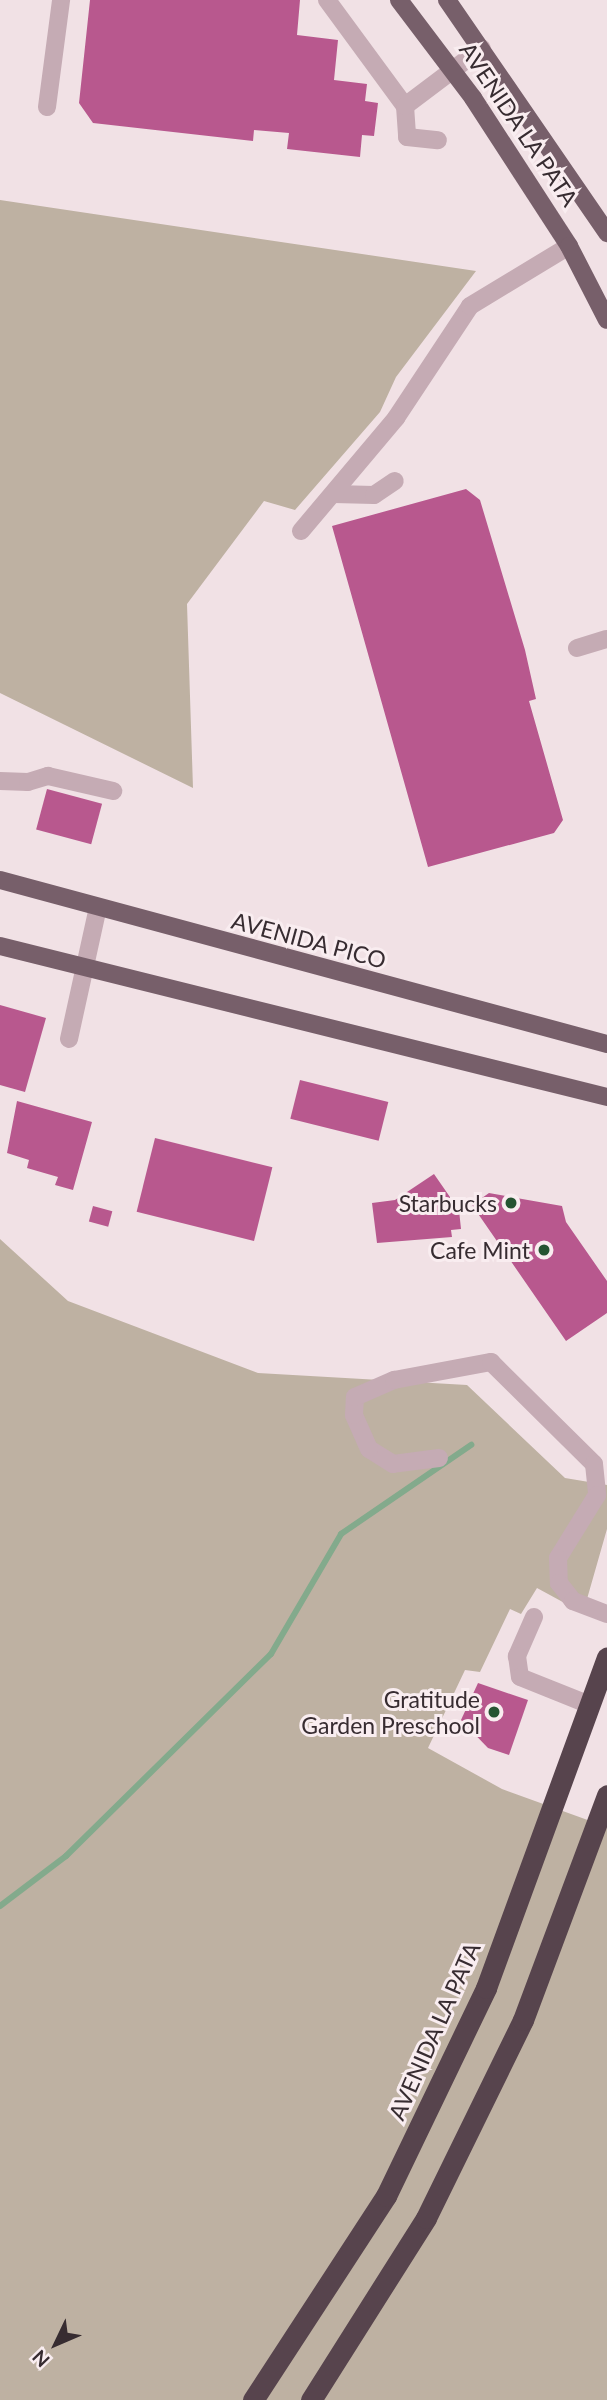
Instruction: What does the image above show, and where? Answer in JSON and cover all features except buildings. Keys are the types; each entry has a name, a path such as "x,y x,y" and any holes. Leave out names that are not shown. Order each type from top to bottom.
{"highway":[{"name":"AVENIDA LA PATA","path":"253,2400 398,2172 486,1988 607,1657"},
{"path":"311,2400 426,2218 523,2020 607,1795"}],"main road":[{"name":"AVENIDA LA PATA","path":"399,0 453,71 569,246 607,320"},
{"name":"AVENIDA LA PATA","path":"447,0 482,47 607,233"},
{"name":"AVENIDA PICO","path":"0,880 607,1044"},
{"path":"0,946 607,1097"}],"lane":[{"path":"47,107 61,0"},
{"path":"327,0 405,106 407,137 438,140"},
{"path":"405,106 482,47"},
{"path":"301,531 396,418 470,306 569,246"},
{"path":"334,494 374,495 395,481"},
{"path":"577,648 607,639"},
{"path":"0,780 28,782 48,776 113,791"},
{"path":"69,1039 98,907"},
{"path":"439,1458 393,1464 369,1449 354,1415 355,1397 394,1380 491,1362 594,1464 597,1495 558,1558 559,1583 573,1601 607,1614"},
{"path":"534,1617 517,1657 520,1677 590,1705"}],"shaded area":[{"path":"0,200 476,271 396,377 380,412 295,510 264,501 187,604 193,788 0,693"},
{"path":"0,1239 68,1301 258,1373 467,1385 565,1478 607,1485 607,1529 583,1613 537,1588 521,1614 510,1609 480,1672 465,1670 428,1748 502,1789 607,1827 607,2400 0,2400"}],"waterway":[{"path":"0,1906 66,1856 271,1654 341,1534 471,1445"}],"place":[{"name":"Starbucks","path":"511,1203"},
{"name":"Cafe Mint","path":"544,1250"},
{"name":"Gratitude Garden Preschool","path":"494,1712"}]}
